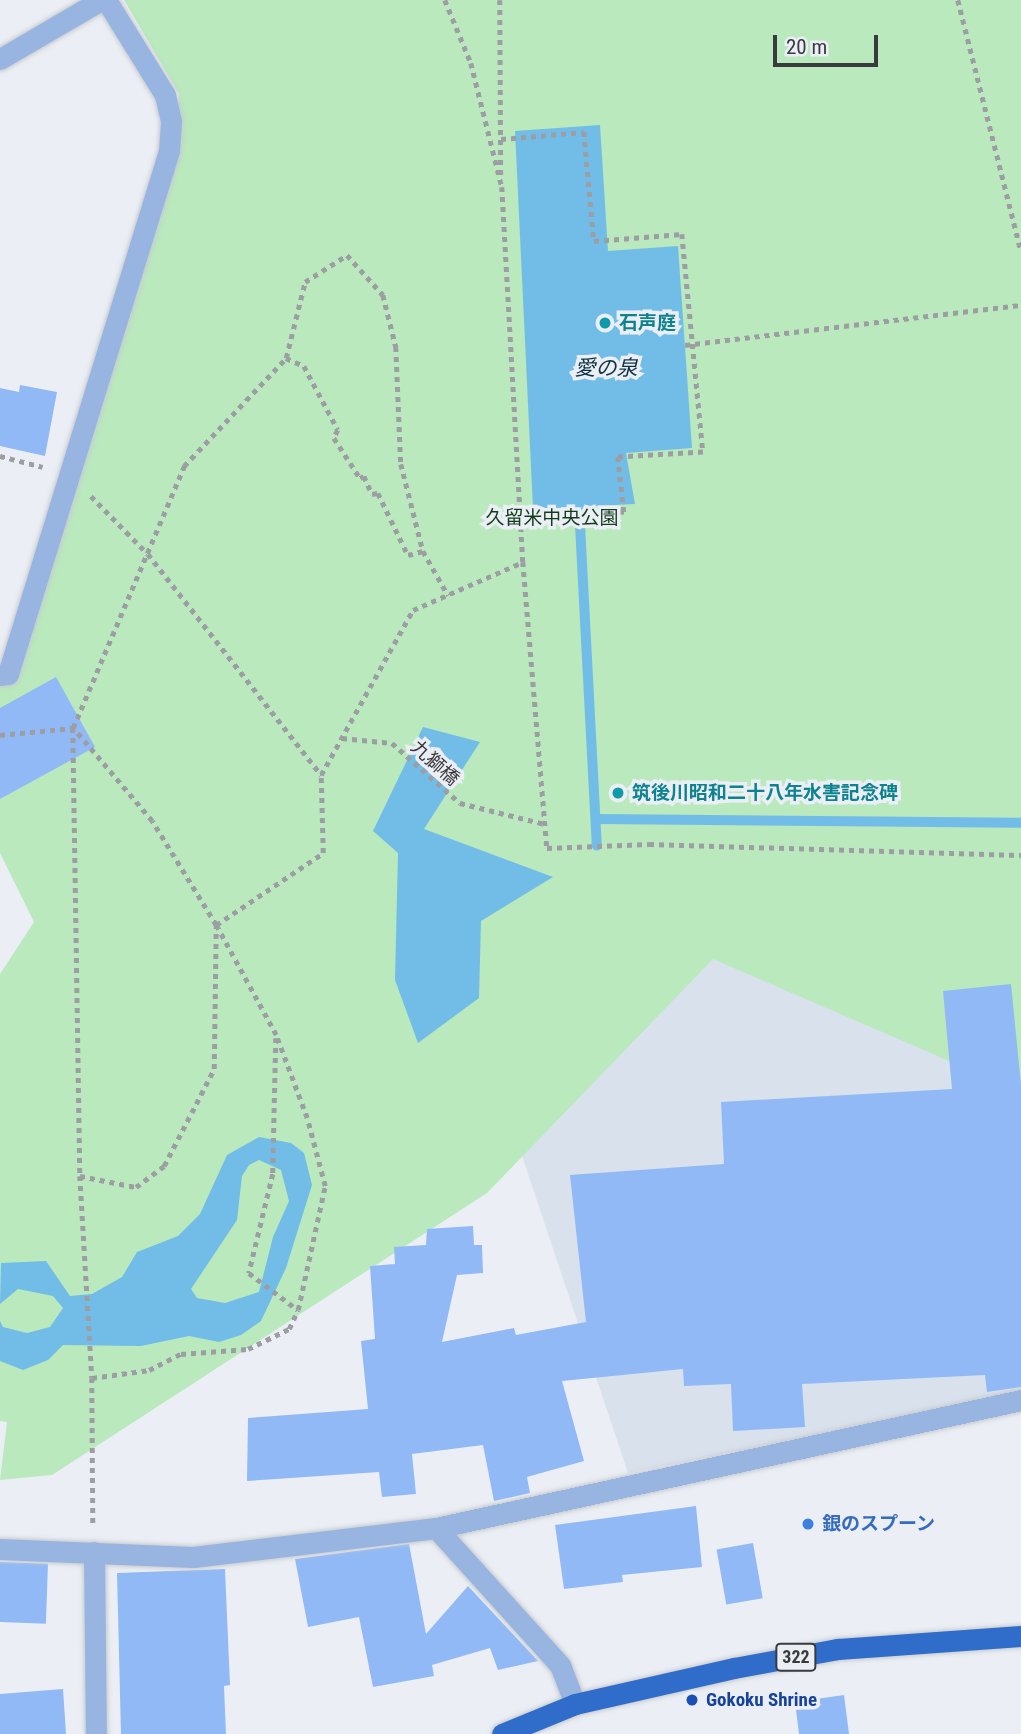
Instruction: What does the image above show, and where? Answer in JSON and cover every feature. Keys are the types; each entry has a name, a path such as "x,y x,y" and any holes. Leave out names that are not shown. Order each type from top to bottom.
{"highway":[{"name":"322","path":"502,1734 575,1704 838,1649 1021,1636"}],"street":[{"path":"0,59 103,0 165,95 171,121 169,151 8,674 0,676"},
{"path":"0,1549 193,1556 436,1528 1021,1400"},
{"path":"436,1528 560,1665 575,1704"},
{"path":"94,1552 96,1734"}],"path":[{"path":"445,0 471,63 502,187"},
{"path":"500,0 502,187 520,516 547,848 649,844 1021,855"},
{"path":"958,0 1021,251"},
{"path":"501,139 584,132 594,241 682,234 703,452 618,457 624,513 520,516"},
{"path":"94,1552 92,1378 83,1273 80,1176 73,728 184,466 286,358 305,282 347,254 383,295 393,334 401,464 423,551 448,595"},
{"path":"685,345 1021,305"},
{"path":"286,358 304,366 338,430 334,438 360,478 364,476 372,495 378,493 408,555 423,551"},
{"path":"0,456 69,474 148,554 321,775"},
{"path":"215,925 323,853 321,775 413,610 523,562"},
{"path":"0,735 73,728"},
{"path":"73,728 152,821 215,925 276,1035 307,1118 325,1186 298,1310 289,1329 248,1349 181,1354 149,1370 92,1378"},
{"name":"九獅橋","path":"342,738 392,743 460,803 545,824"},
{"path":"80,1176 136,1186 164,1166 214,1069 215,925"},
{"path":"276,1035 273,1174 249,1273 298,1310"}],"shaded area":[{"path":"1021,950 1021,1393 628,1473 493,1069 631,954"}],"green space":[{"name":"久留米中央公園","path":"124,0 1021,0 1021,1092 713,959 487,1193 52,1475 0,1480 7,1422 0,1421 0,974 34,922 0,853 0,679 175,160 179,94"}],"water":[{"name":"愛の泉","path":"600,125 608,251 678,246 692,448 626,453 635,504 533,509 515,131"},
{"path":"423,727 480,742 424,829 553,877 481,921 479,998 418,1043 395,980 398,853 373,831"},
{"path":"259,1137 291,1143 304,1153 312,1185 286,1268 261,1321 241,1335 219,1342 189,1336 141,1346 63,1345 48,1360 23,1370 0,1361 0,1321 3,1327 27,1333 50,1327 63,1308 53,1296 18,1289 0,1304 1,1263 46,1261 70,1296 92,1294 122,1277 137,1252 178,1236 200,1214 227,1155","holes":["259,1160 281,1170 289,1201 273,1237 259,1292 225,1303 197,1298 191,1289 237,1220 242,1176 249,1165"]}],"building":[{"path":"20,385 57,392 45,456 0,446 0,388 19,392"},
{"path":"56,677 95,747 0,799 0,708"},
{"path":"1011,984 1021,1085 1021,1387 987,1392 985,1375 802,1384 805,1427 733,1431 731,1384 684,1386 683,1369 562,1381 584,1461 527,1477 530,1493 494,1501 483,1445 412,1454 416,1494 382,1497 379,1472 247,1481 248,1418 368,1409 361,1341 375,1339 370,1266 395,1264 394,1247 426,1245 427,1229 473,1226 474,1245 482,1245 483,1273 457,1275 442,1342 514,1328 516,1335 586,1322 570,1175 724,1164 721,1102 952,1089 943,991"},
{"path":"696,1506 702,1567 622,1575 623,1582 564,1589 555,1525"},
{"path":"753,1543 763,1598 726,1605 717,1549"},
{"path":"409,1544 426,1634 468,1586 538,1661 498,1670 490,1648 432,1665 434,1676 373,1687 359,1617 308,1627 295,1559"},
{"path":"0,1562 48,1564 46,1624 0,1622"},
{"path":"225,1569 230,1685 224,1686 226,1734 121,1734 117,1573"},
{"path":"63,1689 66,1734 0,1734 0,1694"},
{"path":"844,1695 849,1734 799,1734 795,1702"}],"waterway":[{"path":"579,506 597,846"},
{"path":"596,819 1021,823"}],"place":[{"name":"石声庭","path":"605,323"},
{"name":"筑後川昭和二十八年水害記念碑","path":"618,793"},
{"name":"銀のスプーン","path":"808,1524"},
{"name":"Gokoku Shrine","path":"692,1700"}]}
